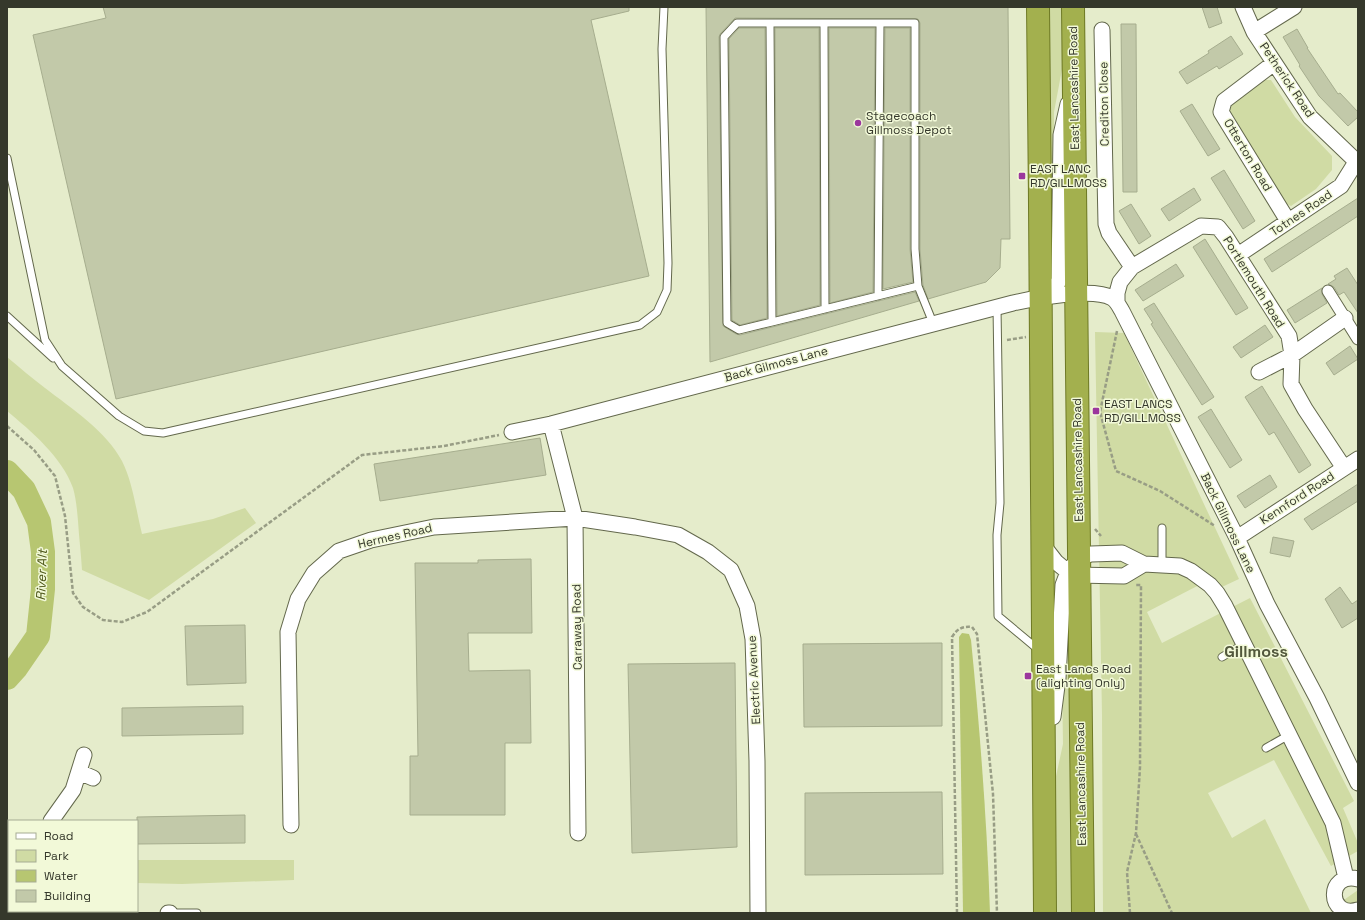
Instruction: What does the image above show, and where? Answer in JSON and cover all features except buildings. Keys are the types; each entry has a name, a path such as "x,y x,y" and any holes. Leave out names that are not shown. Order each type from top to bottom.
{"highway":[{"path":"1038,7 1042,544 1045,655 1045,913"},
{"name":"East Lancashire Road","path":"1073,7 1076,294 1076,569 1083,913"}],"street":[{"name":"Petherick Road","path":"1243,7 1254,32 1310,117 1357,163"},
{"path":"1254,32 1294,7"},
{"name":"Crediton Close","path":"1102,30 1106,224 1109,233 1132,267"},
{"name":"Otterton Road","path":"1274,63 1224,101 1221,112 1288,221"},
{"path":"1041,298 1050,294 1054,290 1059,280 1061,135 1074,77"},
{"name":"Totnes Road","path":"1238,256 1341,186 1357,163"},
{"name":"Portlemouth Road","path":"1119,306 1117,293 1120,282 1132,267 1201,226 1218,227 1226,237 1289,336 1292,355 1290,384 1344,468"},
{"path":"1328,290 1358,339"},
{"path":"1076,294 1098,294 1108,296 1119,306"},
{"name":"Back Gilmoss Lane","path":"512,432 551,424 1023,300 1076,294"},
{"name":"Back Gillmoss Lane","path":"1119,306 1237,538 1267,604 1317,698 1358,783"},
{"path":"1259,372 1292,355 1345,318"},
{"name":"Carraway Road","path":"551,424 575,518 578,833"},
{"name":"Kennford Road","path":"1237,538 1358,458"},
{"name":"Hermes Road","path":"291,825 288,632 298,599 314,573 339,551 371,540 434,527 575,518"},
{"name":"Electric Avenue","path":"575,518 678,535 708,552 732,570 747,606 753,639 757,761 758,913"},
{"path":"1042,544 1050,556 1076,569 1124,576 1144,564"},
{"path":"1045,782 1058,678 1062,627 1061,600 1064,581 1092,554 1122,553 1144,564 1180,566 1191,571 1210,585 1225,606 1333,823 1352,878 1339,882 1335,889 1335,900 1339,907 1346,911 1352,912 1358,910"},
{"path":"52,820 73,790 84,755"},
{"path":"79,772 93,778"}],"lane":[{"path":"7,316 119,416 144,431 163,433 640,324 657,312 667,290 668,263 662,49 664,7"},
{"path":"918,286 739,330 727,323 724,37 738,23 915,23 915,249 918,286 933,323"},
{"path":"770,23 772,322"},
{"path":"824,23 825,309"},
{"path":"878,296 880,23"},
{"path":"7,158 44,340 62,366"},
{"path":"997,307 1000,503 997,535 998,616 1045,655"},
{"path":"1162,528 1162,564"},
{"path":"1222,657 1244,644"},
{"path":"1266,748 1289,735"},
{"path":"169,913 197,913"}],"path":[{"path":"1119,306 1100,412 1116,471 1160,491 1237,538"},
{"path":"7,426 34,450 55,476 65,516 74,593 83,607 104,620 122,622 147,612 362,455 444,446 512,432"},
{"path":"1130,913 1128,872 1136,833 1140,767 1142,628 1141,585 1135,585"},
{"path":"957,913 952,637 957,630 964,626 972,627 977,634 993,794 996,913"},
{"path":"1136,833 1172,913"}],"green space":[{"path":"1045,7 1063,7 1063,64 1054,112 1054,272 1051,279"},
{"path":"1262,80 1271,80 1295,117 1332,156 1332,170 1316,189 1291,206 1285,203 1229,114 1232,100"},
{"path":"1095,332 1124,333 1239,579 1209,593 1203,583 1147,612 1162,643 1250,598 1354,801 1343,808 1358,843 1358,851 1331,866 1274,760 1208,793 1232,838 1265,819 1311,913 1103,913 1102,715"},
{"path":"7,357 77,412 107,440 115,450 126,469 129,478 142,534 213,519 245,508 256,523 149,600 82,570 77,508 73,488 54,455 36,436 7,411"},
{"path":"1067,627 1071,628 1074,913 1056,913 1055,781 1063,744 1062,681"},
{"path":"138,860 294,860 294,880 182,884 138,883"},
{"path":"1358,890 1358,913 1341,902"},
{"path":"63,912 108,912 108,913"}],"water":[{"path":"962,633 969,634 971,640 983,776 990,913 963,913 959,637"}],"waterway":[{"name":"River Alt","path":"7,472 24,490 39,522 43,552 43,589 38,636 16,668 7,678"}],"place":[{"name":"Stagecoach Gillmoss Depot","path":"858,123"},
{"name":"EAST LANC RD/GILLMOSS","path":"1022,176"},
{"name":"EAST LANCS RD/GILLMOSS","path":"1096,411"},
{"name":"East Lancs Road (alighting Only)","path":"1028,676"}],"district":[{"name":"Gillmoss","path":"1256,651"}]}
